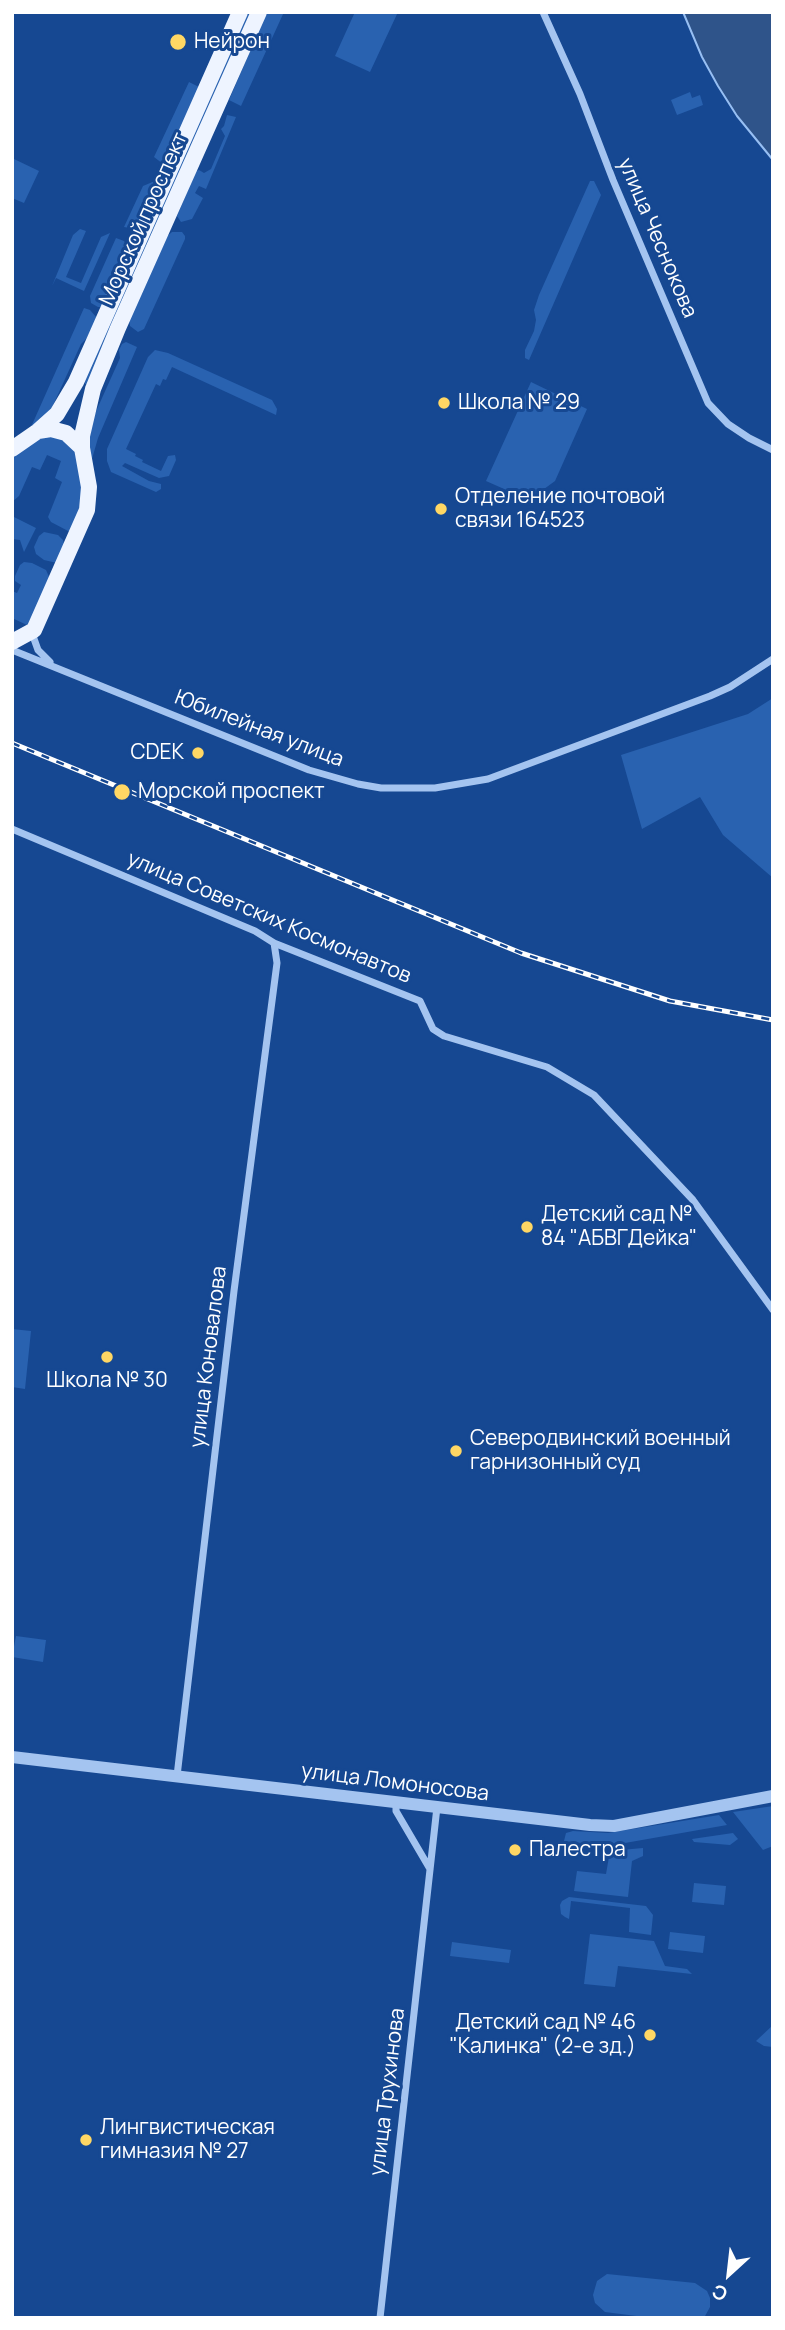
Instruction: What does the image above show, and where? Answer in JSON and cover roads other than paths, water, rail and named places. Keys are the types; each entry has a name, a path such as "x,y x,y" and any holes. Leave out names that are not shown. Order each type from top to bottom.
{"main road":[{"name":"Морской проспект","path":"12,449 57,414 76,382 240,12"},
{"name":"Морской проспект","path":"34,630 87,510 89,480 82,449 86,413 93,389 259,12"},
{"path":"76,382 88,391 93,389"},
{"path":"37,431 51,429 66,433 82,449"},
{"path":"12,642 34,630"}],"street":[{"name":"улица Чеснокова","path":"543,12 580,94 613,180 708,403 728,424 773,450"},
{"path":"34,630 33,636 38,650 53,665"},
{"name":"Юбилейная улица","path":"12,650 309,770 381,788 435,788 488,779 710,696 730,687 773,659"},
{"name":"улица Советских Космонавтов","path":"12,830 255,931 274,943 420,1001 433,1029 444,1036 547,1067 594,1096 693,1200 773,1310"},
{"name":"улица Коновалова","path":"177,1776 234,1291 277,963 274,943"},
{"name":"улица Ломоносова","path":"12,1757 559,1822 614,1826 773,1796"},
{"path":"396,1803 396,1811 431,1870"},
{"name":"улица Трухинова","path":"380,2318 437,1807"}],"railway":[{"path":"12,743 521,953 670,1001 773,1020"}],"place":[{"name":"Нейрон","path":"178,42"},
{"name":"Школа № 29","path":"444,403"},
{"name":"Отделение почтовой связи 164523","path":"441,509"},
{"name":"CDEK","path":"198,753"},
{"name":"Морской проспект","path":"122,792"},
{"name":"Детский сад № 84 \"АБВГДейка\"","path":"527,1227"},
{"name":"Школа № 30","path":"107,1357"},
{"name":"Северодвинский военный гарнизонный суд","path":"456,1451"},
{"name":"Палестра","path":"515,1850"},
{"name":"Детский сад № 46 \"Калинка\" (2-е зд.)","path":"650,2035"},
{"name":"Лингвистическая гимназия № 27","path":"86,2140"}]}
